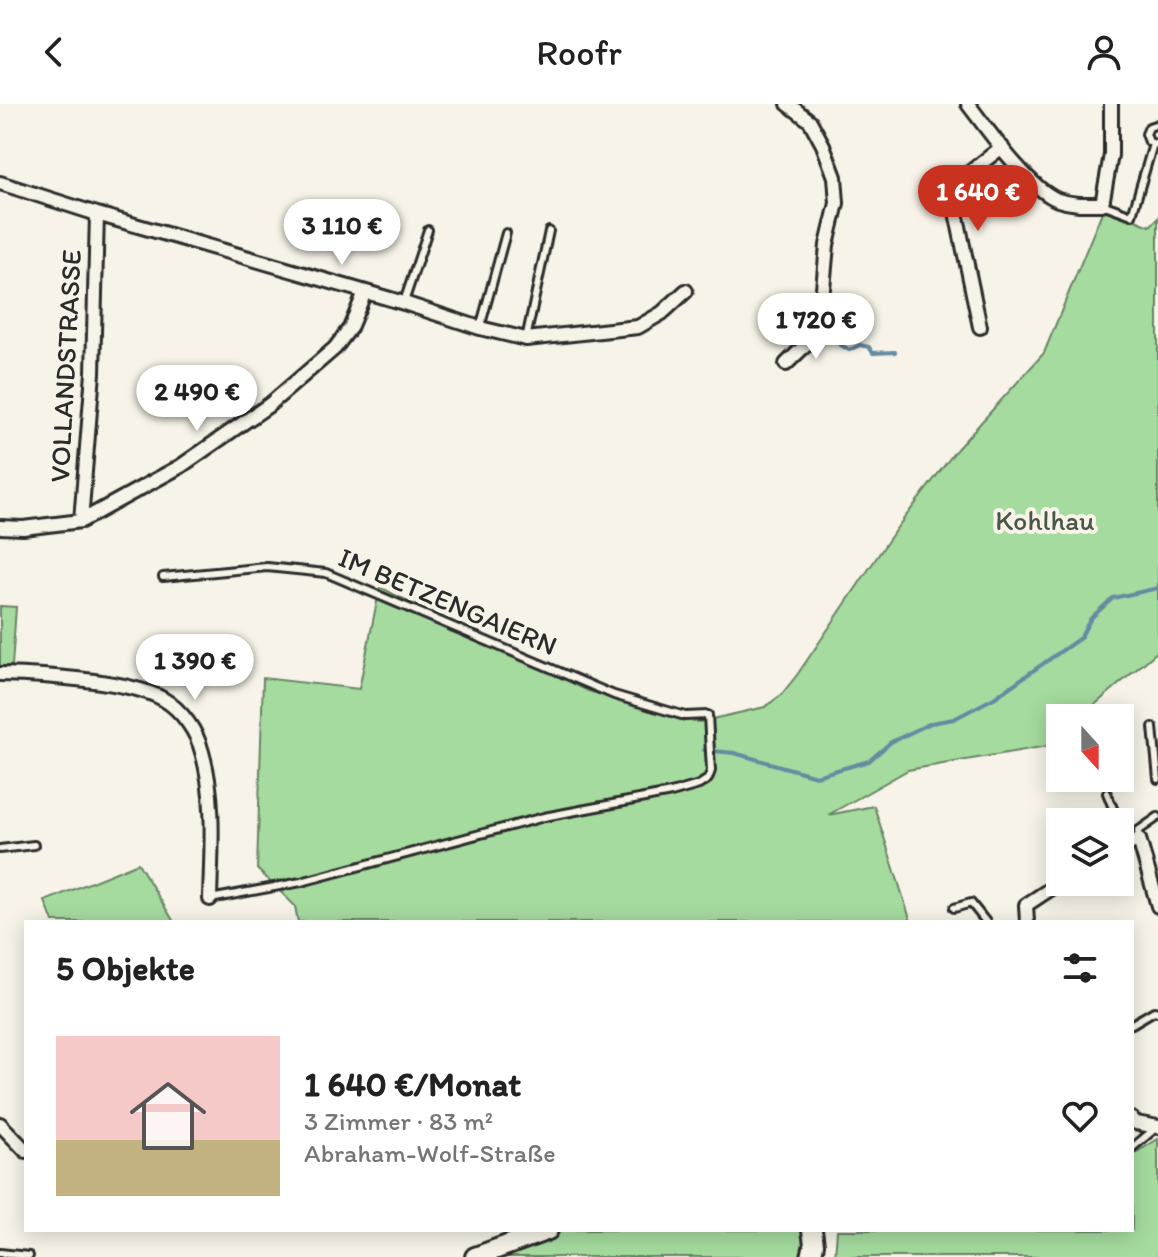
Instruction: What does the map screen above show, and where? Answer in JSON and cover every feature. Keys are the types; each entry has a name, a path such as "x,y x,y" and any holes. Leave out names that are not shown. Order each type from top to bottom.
{"main road":[{"path":"475,1257 543,1232"},
{"path":"811,1257 812,1232"}],"street":[{"path":"786,364 819,332 827,245 837,203 835,177 823,145 810,121 788,104"},
{"path":"968,104 1038,188 1057,200 1079,205 1102,204 1111,155 1111,104"},
{"path":"980,327 952,193 955,184 1002,147"},
{"path":"0,183 480,328 526,339 638,327 662,313 686,291"},
{"name":"VOLLANDSTRASSE","path":"81,521 93,373 97,214"},
{"path":"0,527 23,528 81,521 181,466 269,405 335,348 350,328 365,292"},
{"path":"0,674 116,685 161,698 178,711 193,730 202,750 208,780 212,829 210,899"},
{"path":"1134,841 1139,839 1158,906"},
{"path":"1027,920 1026,905 1046,890"},
{"path":"1134,1121 1158,1127"},
{"path":"0,1124 24,1149"}],"lane":[{"path":"1102,204 1132,215 1155,145 1147,138 1147,130 1158,124"},
{"path":"404,303 428,230"},
{"path":"526,339 549,231"},
{"path":"480,328 506,233"},
{"name":"IM BETZENGAIERN","path":"163,577 267,567 326,573 614,695 685,716 708,715 711,759 708,779 699,785 544,817 301,882 210,899"},
{"path":"1153,727 1158,779"},
{"path":"1107,793 1113,808"},
{"path":"1139,839 1138,831 1158,817"},
{"path":"0,849 34,845"},
{"path":"954,908 971,903 984,920"},
{"path":"1134,1023 1154,1011 1158,1012"},
{"path":"1134,1146 1158,1127"},
{"path":"0,1253 29,1256"}],"green space":[{"name":"Kohlhau","path":"1104,207 1150,226 1158,218 1158,651 1096,704 1046,704 1046,746 908,770 828,815 874,806 910,920 298,920 295,906 257,869 263,678 359,689 380,587 588,691 699,722 765,707 781,695 797,675 896,529 957,449 1044,353"},
{"path":"0,606 16,607 12,666 0,666"},
{"path":"138,863 173,920 52,920 45,901"},
{"path":"1158,1139 1158,1257 835,1257 837,1232 1134,1232 1134,1154"},
{"path":"548,1232 812,1232 811,1257 488,1257"}],"waterway":[{"path":"833,340 849,350 860,345 869,347 873,353 895,352"},
{"path":"704,750 734,753 816,776 869,761 891,742 931,723 954,719 994,698 1080,638 1091,618 1113,598 1158,588"}]}
